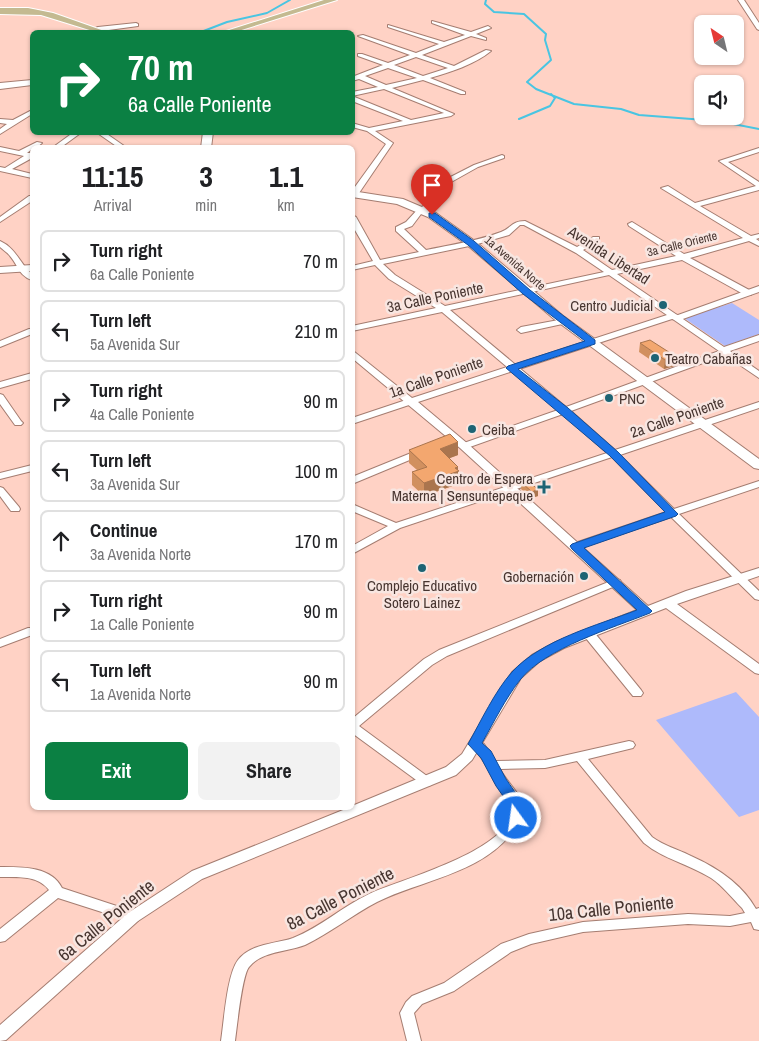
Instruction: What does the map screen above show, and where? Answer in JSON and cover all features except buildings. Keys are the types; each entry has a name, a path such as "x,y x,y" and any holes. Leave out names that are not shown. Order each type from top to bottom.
{"main road":[{"path":"234,30 333,0"},
{"path":"0,11 25,10 45,12 93,30"},
{"path":"0,86 30,83"},
{"name":"1a Avenida Norte","path":"355,194 399,201 420,209 455,231 564,321 759,466"}],"street":[{"path":"733,1 741,1 759,28"},
{"path":"434,22 484,39"},
{"path":"103,30 136,25"},
{"path":"390,26 444,44"},
{"path":"355,77 488,28"},
{"path":"361,36 453,68"},
{"path":"355,93 453,68 488,51"},
{"path":"360,55 463,93"},
{"path":"355,77 384,86 451,114 368,130"},
{"path":"355,99 411,122"},
{"path":"0,132 13,122 30,113"},
{"path":"0,121 13,122 30,119"},
{"path":"355,125 368,130 390,143 355,191"},
{"path":"60,145 74,135"},
{"path":"104,135 119,145"},
{"path":"34,145 39,142"},
{"path":"21,153 30,148"},
{"path":"0,149 30,155"},
{"path":"759,150 722,162 759,186"},
{"path":"3,169 30,157"},
{"path":"425,253 399,230 409,224 420,209 436,203 432,197 434,189 476,166 502,157"},
{"path":"3,169 30,176"},
{"path":"694,205 759,186"},
{"path":"664,188 759,244"},
{"path":"0,220 30,200"},
{"path":"24,204 30,207"},
{"name":"Avenida Libertad","path":"471,243 506,233 518,223 525,222 578,250 759,375"},
{"path":"632,224 683,257 748,293"},
{"path":"356,229 366,240 378,264 392,276 443,310 564,410 614,454 672,514 759,596"},
{"name":"3a Calle Oriente","path":"611,273 683,257 759,236"},
{"path":"578,250 596,239"},
{"path":"0,243 14,255 20,268 30,276"},
{"path":"355,268 471,243"},
{"path":"0,270 30,268"},
{"name":"3a Calle Poniente","path":"355,328 611,273"},
{"name":"1a Calle Poniente","path":"355,419 759,289"},
{"path":"521,330 564,321"},
{"path":"0,344 30,332"},
{"path":"355,480 439,446 460,442 564,410 647,382 720,355 723,351 759,338"},
{"path":"355,355 460,442 646,611"},
{"path":"0,385 30,377"},
{"path":"0,397 18,423"},
{"name":"2a Calle Poniente","path":"355,549 396,526 759,405"},
{"path":"0,476 30,468"},
{"path":"576,546 759,484"},
{"path":"0,490 15,509"},
{"path":"355,508 396,526"},
{"name":"6a Calle Poniente","path":"0,1035 133,918 171,891 206,872 427,782 459,765 475,744 516,675 547,652 668,602 759,572"},
{"path":"355,723 428,662 443,653 616,582"},
{"path":"668,602 759,670"},
{"path":"0,643 30,632"},
{"path":"589,634 637,693"},
{"path":"355,728 427,782"},
{"name":"8a Calle Poniente","path":"228,1041 239,971 241,965 249,957 298,942 376,897 472,858 504,834 516,818 517,805 486,754 475,744"},
{"path":"491,765 530,766 580,757 629,745"},
{"path":"580,757 648,840 658,848 686,859 717,875 747,904 757,917"},
{"path":"0,872 19,872 49,880 54,883 57,892"},
{"path":"0,937 49,896 57,892 133,918"},
{"name":"10a Calle Poniente","path":"414,1041 407,1013 410,1006 426,995 449,987 506,948 529,939 554,932 614,924 688,919 730,921 757,917"}],"shaded area":[{"path":"732,303 759,320 759,334 725,346 684,318"},
{"path":"736,692 759,717 759,810 739,817 656,720"}],"waterway":[{"path":"206,30 227,22 267,13 290,0"},
{"path":"486,0 485,4 494,12 524,14 546,34 545,40 551,60 527,82 536,89 553,96"},
{"path":"519,119 550,106 555,98 553,96"},
{"path":"553,96 574,104 621,109 639,115 718,121 759,129"}],"place":[{"name":"Centro Judicial","path":"663,305"},
{"name":"Teatro Cabañas","path":"655,358"},
{"name":"PNC","path":"609,398"},
{"name":"Ceiba","path":"472,429"},
{"name":"Centro de Espera Materna | Sensuntepeque","path":"544,487"},
{"name":"Complejo Educativo Sotero Lainez","path":"422,568"},
{"name":"Gobernación","path":"584,576"}],"route":[{"path":"432,215 471,243 527,292 592,342 511,368 564,410 614,454 672,514 576,546 646,611 560,645 536,658 516,675 495,708 475,744 486,754 501,782 517,805 516,818"}]}
